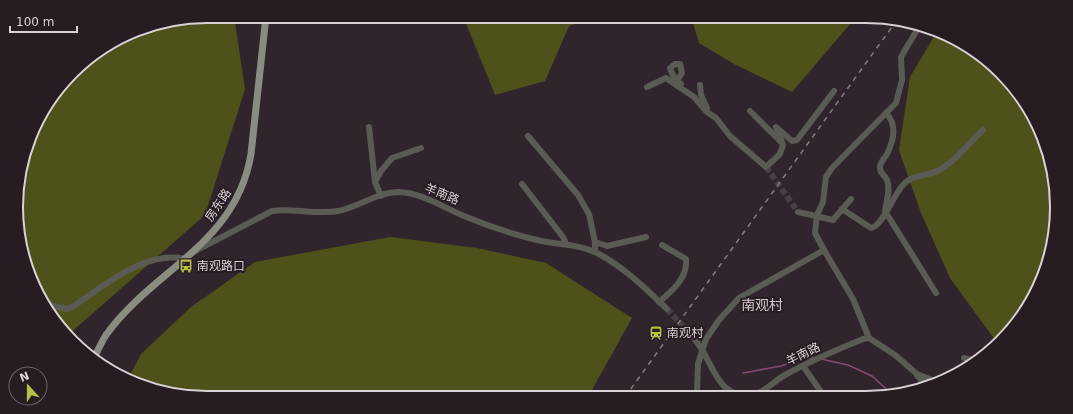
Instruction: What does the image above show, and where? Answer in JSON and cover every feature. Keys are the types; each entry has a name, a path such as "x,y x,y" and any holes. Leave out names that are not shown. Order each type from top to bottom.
{"main road":[{"name":"房东路","path":"96,354 105,336 120,318 208,238 231,207 247,173 265,23"}],"street":[{"path":"917,30 901,57 902,80 896,103 832,168 826,177 823,202 817,215 815,233 853,299 869,338 895,355 917,374 923,382"},
{"path":"647,87 666,78 689,94 716,118 730,136 766,167 780,154 783,145 776,127 792,141 797,140 834,91"},
{"path":"677,81 688,88 689,94"},
{"path":"700,85 703,99 710,114"},
{"path":"750,111 783,145"},
{"path":"886,113 894,127 887,154 879,166 880,171 887,180 889,187 885,212 936,293"},
{"path":"369,127 376,189 381,196"},
{"path":"842,209 871,228 881,222 885,212 904,183 941,168 983,130"},
{"path":"528,136 578,195 589,214 595,242 595,252"},
{"path":"375,182 381,171 392,158 421,148"},
{"path":"522,184 563,237 566,244"},
{"name":"羊南路","path":"195,251 272,211 331,212 351,208 381,196 398,192 414,194 432,200 477,221 520,236 585,247 621,267 667,309"},
{"path":"798,212 807,215 817,215 833,220 851,200"},
{"path":"595,242 607,246 646,237"},
{"path":"659,302 677,287 687,264 686,259 662,245"},
{"path":"697,391 698,364 706,339 719,320 739,298 824,250"},
{"path":"52,306 67,309 72,307 130,269 173,256 186,259"},
{"name":"羊南路","path":"763,391 783,376 819,358 863,339 869,338"},
{"path":"696,341 703,349 720,380 727,389"},
{"path":"964,358 969,359"},
{"path":"803,366 820,391"},
{"path":"917,374 930,379"},
{"name":"羊南路","path":"727,389 732,391"}],"green space":[{"path":"195,23 235,23 245,89 205,215 72,331 61,319 48,299 37,277 29,255 23,219 23,195 29,159 42,126 61,95 77,77 95,61 126,42 159,29"},
{"path":"466,23 577,23 569,26 545,81 495,95"},
{"path":"693,23 851,23 792,92 734,64 699,43"},
{"path":"934,36 968,54 996,77 1012,95 1031,126 1044,159 1050,195 1050,219 1044,255 1036,277 1025,299 1012,319 994,339 950,278 921,213 899,150 910,77"},
{"path":"390,237 477,248 546,263 632,318 591,391 195,391 159,385 131,374 141,354 191,307 255,262"}],"waterway":[{"path":"743,373 813,358"},
{"path":"821,359 848,365 872,376 887,390"}],"tunnel":[{"path":"766,167 798,212"},
{"path":"667,309 696,341"}],"railway":[{"path":"629,391 893,26"}],"place":[{"name":"南观路口","path":"186,266"},
{"name":"南观村","path":"656,333"}],"district":[{"name":"南观村","path":"762,305"}]}
